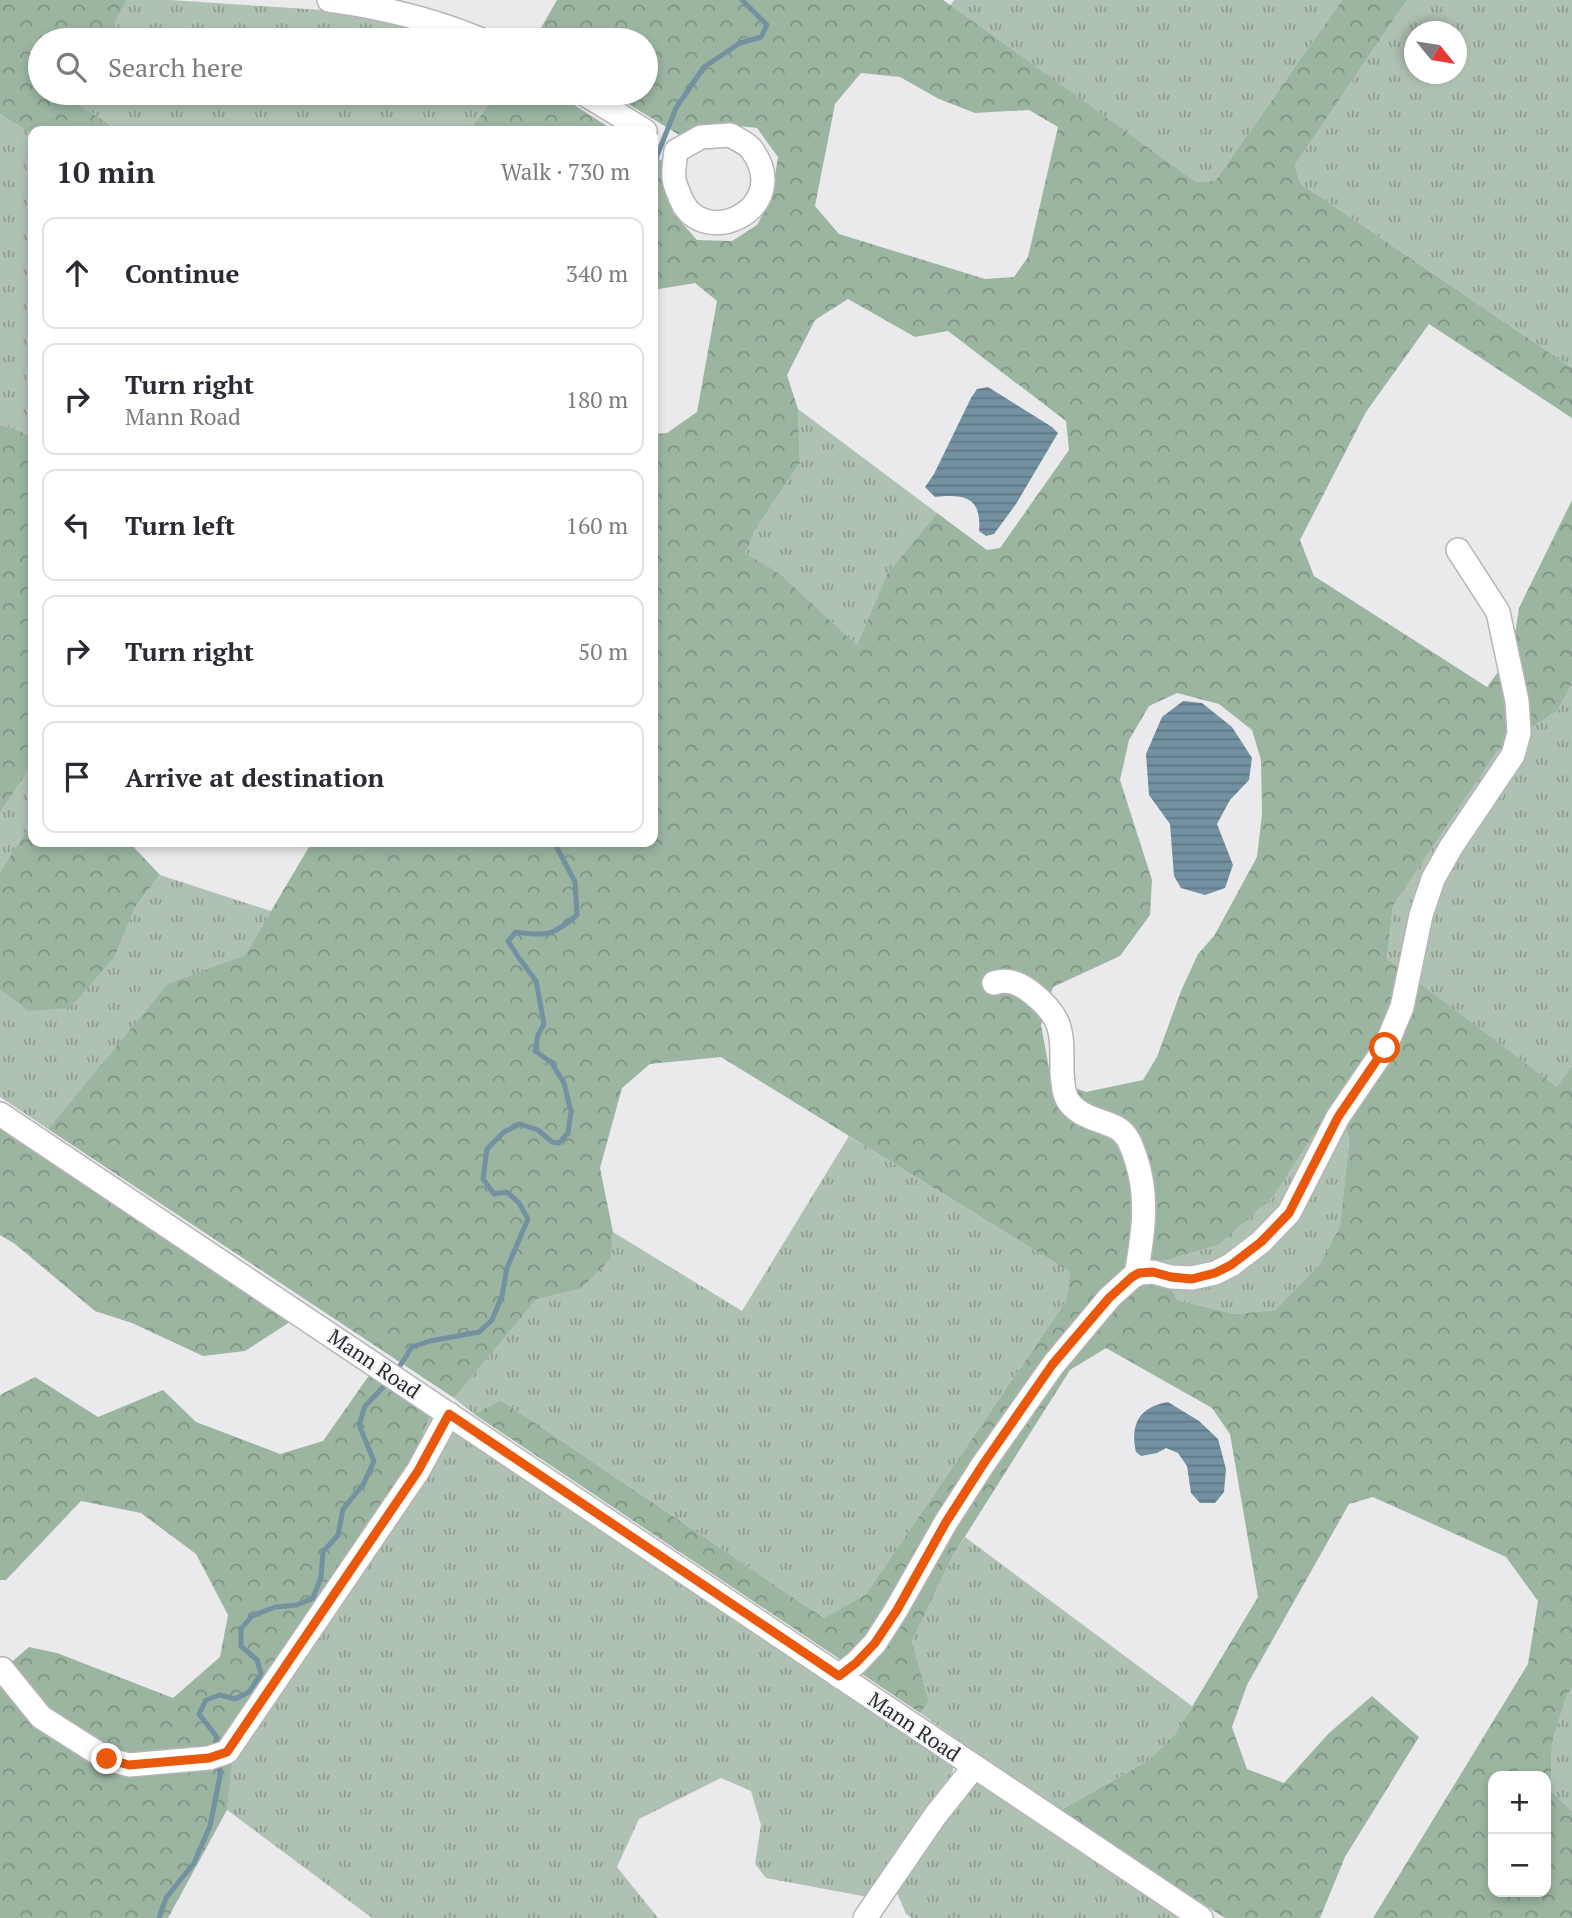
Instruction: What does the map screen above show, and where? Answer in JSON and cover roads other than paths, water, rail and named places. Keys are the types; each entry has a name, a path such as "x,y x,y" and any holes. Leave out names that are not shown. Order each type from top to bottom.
{"street":[{"path":"329,0 367,5 451,28"},
{"path":"603,105 637,126"},
{"path":"658,139 676,151"},
{"path":"839,1676 875,1643 897,1610 946,1522 1052,1365 1109,1298 1136,1275 1144,1272 1192,1279 1215,1273 1231,1265 1281,1223 1289,1213 1338,1117 1371,1070 1394,1029 1402,1007 1421,915 1433,879 1451,847 1513,755 1519,733 1517,701 1497,612 1458,550"},
{"path":"994,984 1001,981 1021,985 1046,1004 1056,1017 1060,1030 1063,1044 1062,1080 1067,1100 1089,1118 1116,1128 1125,1135 1133,1148 1144,1191 1144,1224 1136,1275"},
{"name":"Mann Road","path":"0,1114 1201,1918"},
{"path":"2,1669 41,1717 107,1759 129,1765 218,1755 418,1471 449,1414"},
{"path":"864,1918 935,1816 974,1767"}],"water":[{"path":"988,387 1058,433 1016,504 994,534 986,536 979,531 979,519 974,504 962,497 935,497 925,487 971,398 977,389"},
{"path":"1183,701 1202,703 1232,727 1252,758 1249,780 1230,800 1217,824 1233,865 1225,888 1205,895 1181,888 1174,876 1170,824 1149,795 1146,754 1162,717"},
{"path":"1168,1402 1199,1421 1218,1439 1226,1469 1224,1492 1215,1503 1200,1503 1191,1493 1187,1466 1178,1453 1166,1448 1141,1456 1136,1452 1134,1433 1139,1418 1150,1408"}],"waterway":[{"path":"658,153 676,108 704,67 740,43 761,37 767,25 742,0"},
{"path":"396,1372 412,1347 479,1332 492,1320 502,1296 507,1268 528,1219 519,1203 507,1192 494,1194 483,1179 487,1149 504,1132 520,1124 538,1130 552,1142 559,1143 568,1133 571,1112 564,1083 551,1062 535,1051 538,1035 544,1024 536,981 508,941 516,932 550,933 577,915 575,882 557,847"},
{"path":"217,1748 216,1736 199,1714 206,1700 220,1695 235,1699 249,1692 261,1674 257,1660 241,1646 241,1629 252,1616 275,1607 297,1605 313,1598 321,1577 323,1552 338,1535 343,1509 363,1485 374,1461 359,1425 365,1406 390,1380"},
{"path":"159,1918 166,1898 194,1863 210,1826 220,1776 219,1762"}]}
